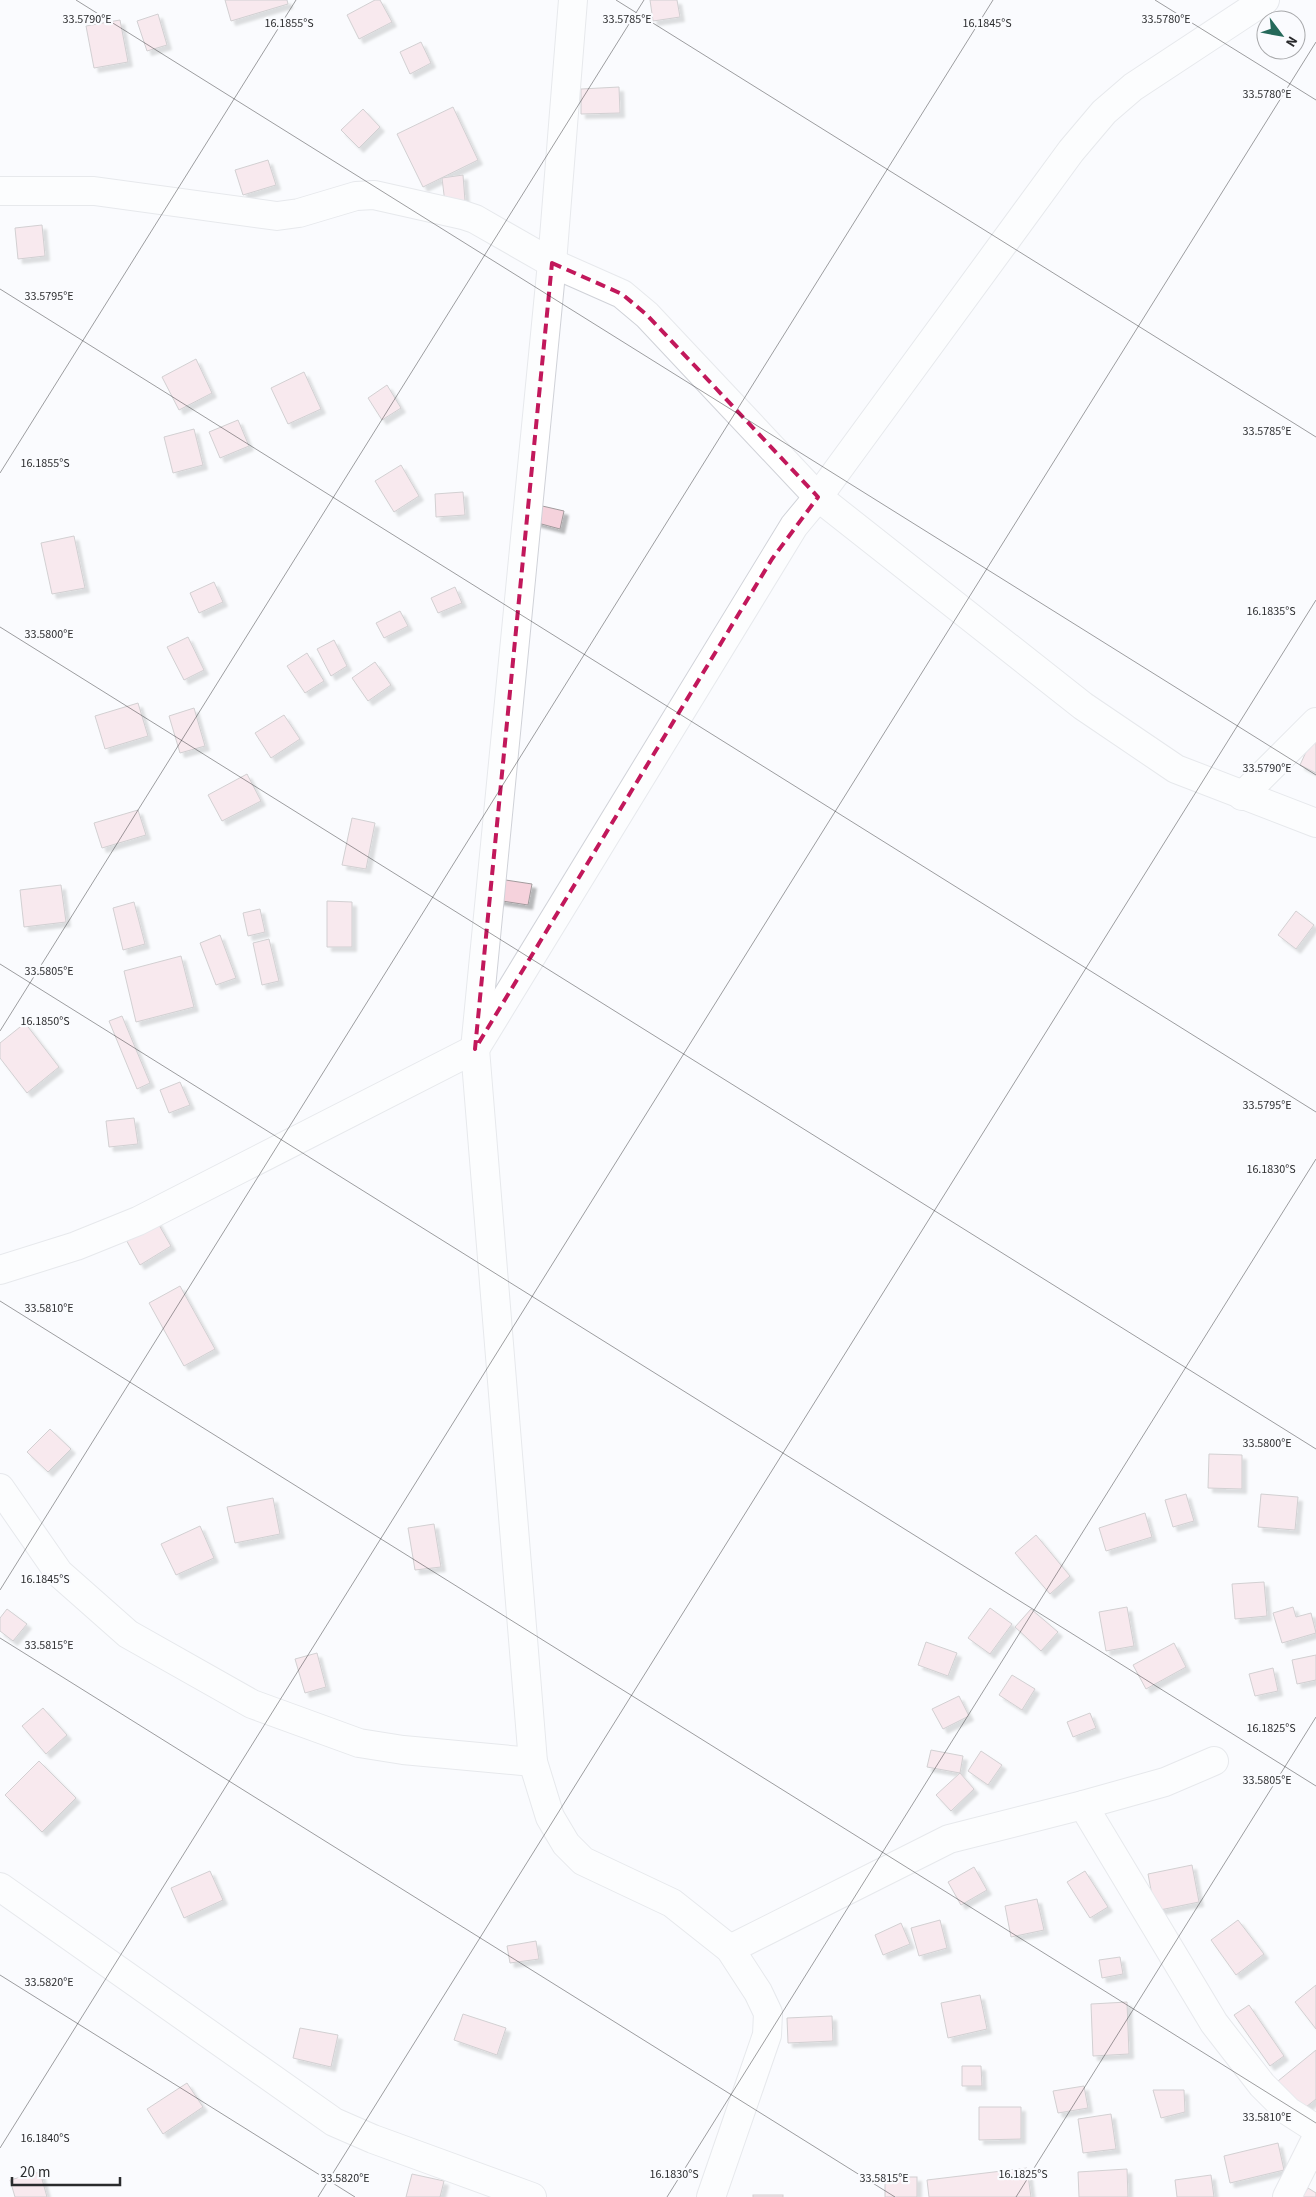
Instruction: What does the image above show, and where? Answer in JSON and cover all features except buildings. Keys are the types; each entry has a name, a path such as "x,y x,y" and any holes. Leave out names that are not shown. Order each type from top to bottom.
{"street":[{"path":"573,0 552,262 475,1049 533,1762 550,1817 566,1844 583,1860 672,1903 730,1949 758,1992 768,2013 768,2035 711,2197"},
{"path":"0,1270 76,1246 138,1221 475,1049 772,559 794,526 818,497 1071,151 1104,112 1133,87 1266,0"},
{"path":"0,191 94,191 277,216 299,213 356,196 374,195 476,219 552,262 622,294 647,314 818,497 1083,706 1176,769 1316,823"},
{"path":"1242,796 1316,722"},
{"path":"0,1488 59,1573 128,1634 252,1704 359,1744 533,1762"},
{"path":"730,1949 949,1839 1165,1782 1214,1762"},
{"path":"1083,1805 1214,2023 1262,2085 1288,2111 1316,2129"},
{"path":"0,1887 334,2122 372,2139 532,2197"},
{"path":"1287,2197 1316,2139"}],"highlighted area":[{"path":"552,263 622,294 647,315 818,497 772,559 475,1049"}]}
